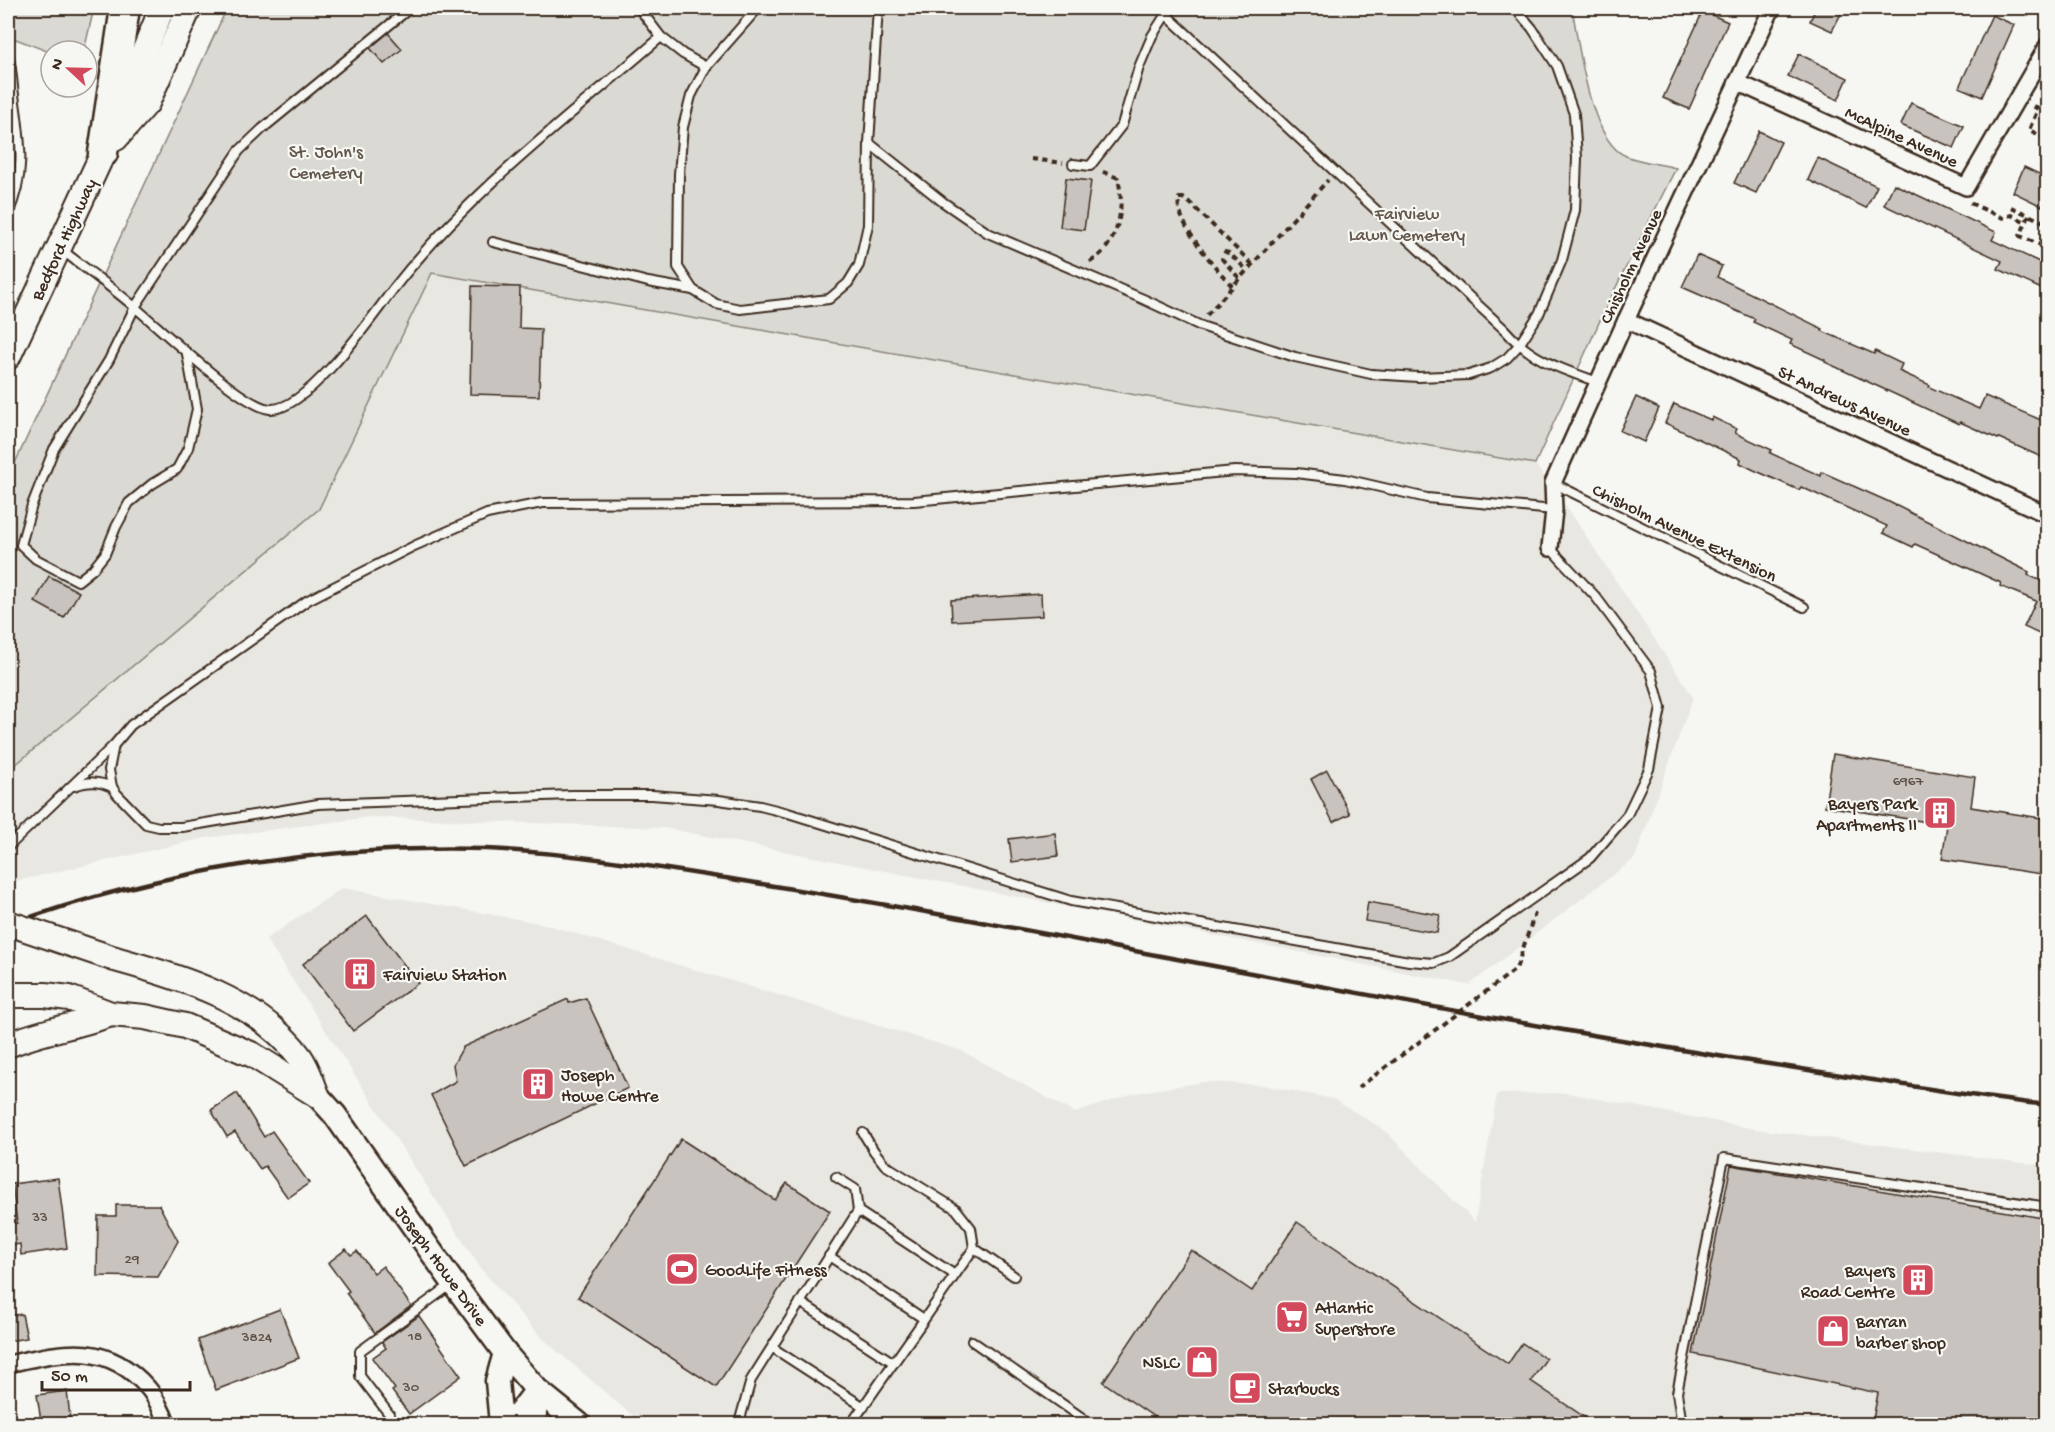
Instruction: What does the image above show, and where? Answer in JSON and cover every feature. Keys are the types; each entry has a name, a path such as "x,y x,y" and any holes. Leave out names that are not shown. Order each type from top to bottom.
{"highway":[{"path":"103,153 125,8"}],"main road":[{"name":"Bedford Highway","path":"8,357 103,153 162,8"},
{"name":"Bedford Highway","path":"103,153 147,103 189,8"},
{"path":"8,923 152,969 229,1000 262,1020 287,1040 302,1059 317,1095"},
{"path":"8,995 45,994 69,998 111,1014 145,1017 185,1026 253,1055 317,1095"},
{"path":"8,1045 24,1038 83,1024 111,1014"},
{"name":"Joseph Howe Drive","path":"317,1095 352,1138 505,1353 537,1390 579,1425"},
{"path":"501,1425 496,1381 505,1353"},
{"path":"511,1425 537,1390"},
{"path":"534,1425 537,1390"}],"street":[{"name":"Chisholm Avenue","path":"1550,548 1554,510 1553,483 1626,320 1772,8"},
{"name":"McAlpine Avenue","path":"1737,82 1966,188 2048,45"},
{"name":"St Andrews Avenue","path":"1626,320 2048,515"},
{"path":"8,1364 42,1356 77,1352 116,1360 149,1389 168,1425"}],"lane":[{"path":"187,354 197,409 188,448 177,469 152,484 129,503 105,554 93,569 78,581 36,559 21,545 32,505 54,449 109,360 135,308 240,151 262,129 410,8"},
{"path":"639,8 661,37 682,54 706,67"},
{"path":"693,290 678,267 679,174 683,127 691,96 706,67 758,8"},
{"path":"493,242 648,282 693,290 716,304 740,309 829,299 848,283 860,265 868,225 869,143 878,8"},
{"path":"1159,8 1519,345 1532,355 1598,382"},
{"path":"1073,164 1090,166 1122,125 1148,46 1166,14 1174,8"},
{"path":"869,143 943,202 988,233 1201,326 1295,357 1371,374 1418,377 1470,375 1491,368 1506,358 1519,345 1539,314 1562,260 1575,210 1578,158 1574,114 1557,66 1532,28 1515,8"},
{"path":"59,247 135,308 187,354 250,401 270,409 294,402 342,356 424,250 495,181 661,37"},
{"path":"8,54 21,147 21,166 18,188 8,214"},
{"path":"8,847 114,745 131,725 308,600 414,546 487,514 542,503 914,501 1235,471 1325,476 1427,498 1554,510"},
{"name":"Chisholm Avenue Extension","path":"1553,483 1804,607"},
{"path":"114,745 109,770 112,787 146,824 159,828 182,827 318,804 572,795 652,795 719,800 788,813 1071,901 1408,961 1434,963 1449,957 1590,858 1627,815 1649,769 1661,708 1650,671 1596,597 1550,548"},
{"path":"72,786 99,781 112,787"},
{"path":"851,1425 974,1248 971,1228 956,1209 885,1165 863,1132"},
{"path":"1682,1425 1677,1393 1724,1158 2048,1207"},
{"path":"739,1424 751,1380 858,1211 855,1189 836,1177"},
{"path":"858,1211 955,1275"},
{"path":"974,1248 1014,1276"},
{"path":"829,1257 924,1319"},
{"path":"389,1414 360,1376 360,1351 454,1284"},
{"path":"800,1302 894,1363"},
{"path":"972,1341 1091,1425"},
{"path":"772,1348 864,1407"}],"path":[{"path":"2018,97 2038,109 2029,130 2048,139"},
{"path":"1031,159 1073,164"},
{"path":"1076,270 1098,257 1110,243 1117,229 1119,217 1118,178 1090,166"},
{"path":"1201,326 1232,286 1335,172"},
{"path":"1966,188 1971,203 2003,218 2011,215 2026,222"},
{"path":"1232,286 1207,256 1184,222 1177,203 1179,198 1189,202 1252,264"},
{"path":"2011,207 2048,224"},
{"path":"2029,215 2020,236 2048,248"},
{"path":"1239,278 1222,259 1225,252 1247,270"},
{"path":"1358,1088 1516,969 1542,892"}],"shaded area":[{"path":"432,273 1535,464 1574,518 1693,697 1635,858 1469,985 665,828 371,817 205,838 8,883 8,771 319,509"},
{"path":"342,888 544,924 962,1051 1075,1113 1135,1093 1204,1082 1262,1085 1333,1099 1383,1129 1475,1222 1497,1094 1567,1093 1755,1129 2047,1166 2047,1424 642,1424 542,1338 481,1269 266,939"}],"green space":[{"path":"8,8 94,8 87,39 39,39 39,48 8,36"},
{"name":"Fairview Lawn Cemetery","path":"227,8 1572,8 1582,66 1594,112 1613,147 1626,156 1676,168 1607,305 1535,464 432,273 319,509 8,771 8,478"}],"building":[{"path":"1816,8 1844,8 1832,31 1810,21"},
{"path":"1703,11 1728,22 1689,109 1663,98"},
{"path":"1992,15 2014,25 1982,97 1959,87"},
{"path":"388,33 402,49 384,64 370,48"},
{"path":"1799,54 1848,78 1838,100 1788,76"},
{"path":"1911,103 1964,126 1954,148 1901,125"},
{"path":"1759,131 1781,142 1756,193 1734,183"},
{"path":"1818,158 1877,186 1866,208 1808,180"},
{"path":"2024,167 2048,178 2048,209 2013,192"},
{"path":"1066,178 1091,181 1084,230 1060,227"},
{"path":"1894,184 1996,232 1992,240 2048,266 2048,292 1998,269 2002,261 1884,205"},
{"path":"1697,255 1722,266 1717,277 1823,329 1822,331 1902,364 1899,371 1930,385 1929,387 1979,409 1985,396 2048,423 2048,460 1960,422 1959,424 1825,362 1790,344 1792,340 1753,322 1755,319 1682,287"},
{"path":"472,286 520,287 519,328 541,329 539,396 470,394"},
{"path":"1636,397 1659,408 1644,442 1620,431"},
{"path":"1674,404 1711,420 1712,417 1737,429 1735,433 1772,450 1770,453 1821,476 1822,472 1887,501 2029,572 2028,575 2044,582 2048,575 2048,638 2024,627 2036,601 1915,544 1913,547 1883,533 1887,526 1801,487 1799,490 1754,470 1740,463 1741,459 1665,423"},
{"path":"49,576 79,592 64,618 35,602"},
{"path":"1041,594 1042,616 952,621 951,600"},
{"name":"Bayers Park Apartments II","path":"1833,754 1975,777 1971,807 2048,819 2048,875 1942,859 1947,825 1825,806"},
{"path":"1327,770 1350,814 1333,822 1311,779"},
{"path":"1055,833 1058,856 1012,862 1009,839"},
{"path":"1368,902 1440,915 1437,933 1365,921"},
{"name":"Fairview Station","path":"367,916 418,983 353,1031 303,964"},
{"name":"Joseph Howe Centre","path":"586,998 628,1088 466,1166 431,1095 456,1081 453,1065 463,1047 568,999 569,1003"},
{"path":"237,1093 264,1137 272,1131 309,1183 288,1198 265,1166 260,1169 235,1132 227,1137 211,1110"},
{"path":"681,1139 775,1200 787,1183 830,1211 716,1387 578,1297"},
{"name":"Bayers Road Centre","path":"1731,1165 2048,1219 2048,1425 1872,1425 1878,1393 1693,1354"},
{"path":"58,1178 67,1248 21,1255 20,1244 8,1246 8,1225 17,1223 12,1184"},
{"path":"116,1205 159,1205 178,1241 158,1277 97,1276 98,1216 116,1216"},
{"name":"Atlantic Superstore","path":"1297,1222 1508,1364 1522,1343 1546,1359 1531,1381 1596,1425 1166,1425 1103,1382 1191,1250 1252,1291"},
{"path":"346,1249 351,1255 357,1251 374,1273 383,1266 411,1306 375,1333 346,1293 349,1291 328,1263"},
{"path":"280,1309 299,1358 216,1390 198,1340"},
{"path":"22,1314 27,1338 8,1341 8,1316"},
{"path":"419,1316 461,1376 409,1414 392,1391 395,1389 372,1358 386,1348 382,1342"},
{"path":"67,1391 70,1417 41,1421 37,1395"}],"railway":[{"path":"8,925 124,889 244,864 365,851 426,849 521,851 689,872 986,923 1559,1029 1934,1090 2048,1105"}],"place":[{"name":"Bayers Park Apartments II","path":"1940,813"},
{"name":"Fairview Station","path":"360,974"},
{"name":"Joseph Howe Centre","path":"538,1084"},
{"name":"GoodLife Fitness","path":"682,1269"},
{"name":"Bayers Road Centre","path":"1918,1280"},
{"name":"Atlantic Superstore","path":"1292,1317"},
{"name":"Barran barber shop","path":"1833,1331"},
{"name":"NSLC","path":"1202,1362"},
{"name":"Starbucks","path":"1245,1388"}],"park label":[{"name":"St. John's Cemetery","path":"326,161"}]}
